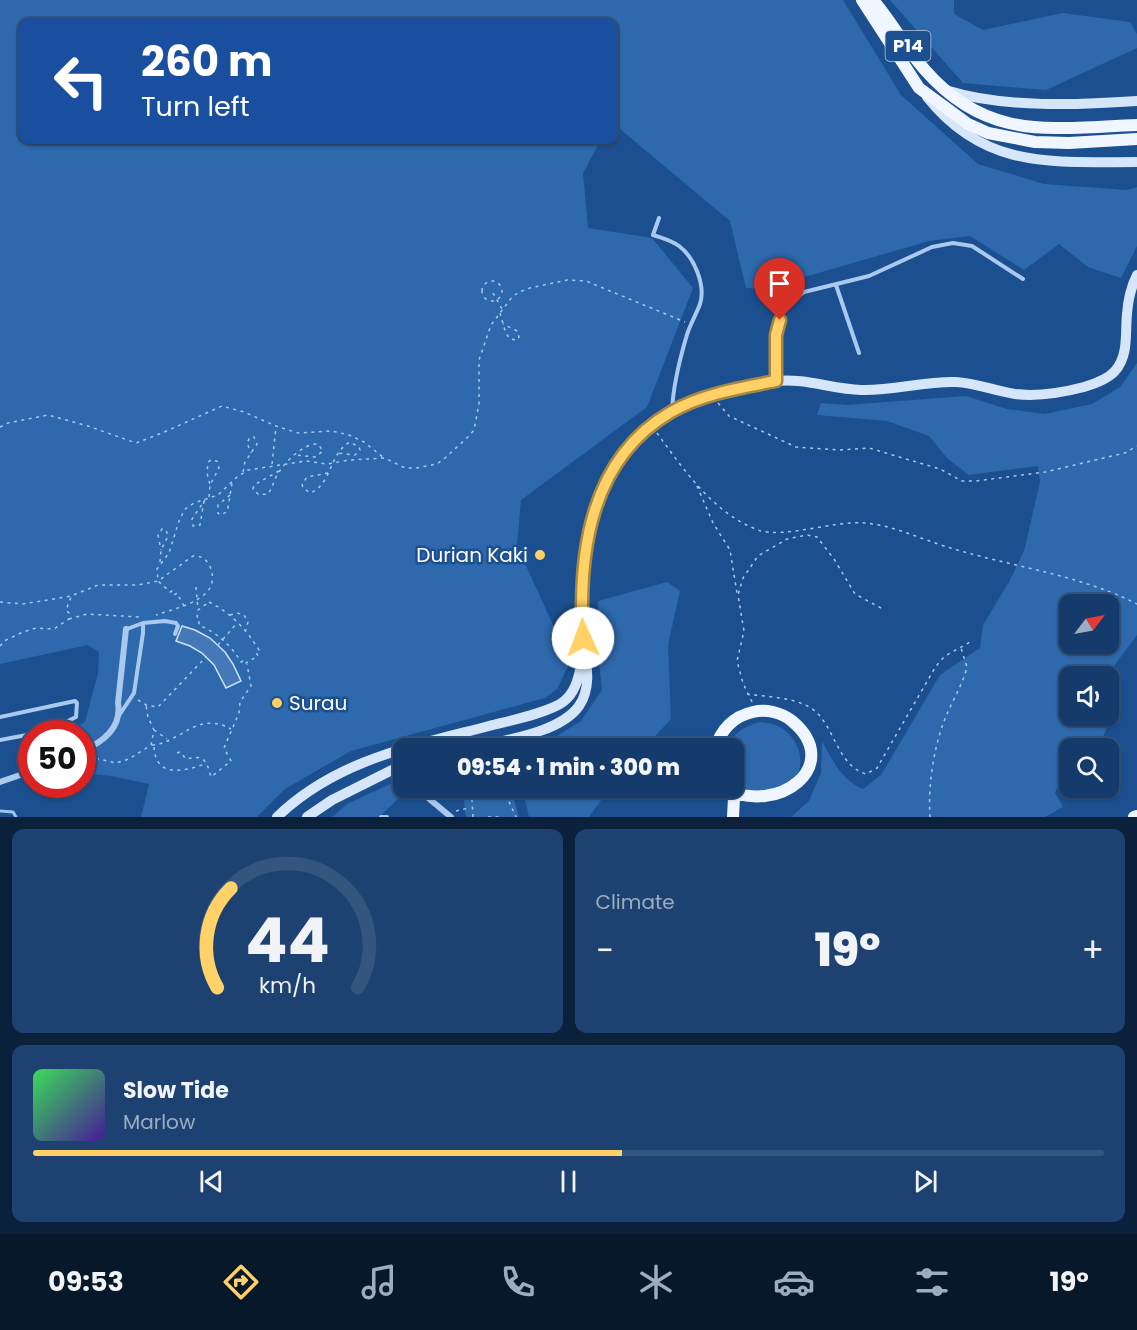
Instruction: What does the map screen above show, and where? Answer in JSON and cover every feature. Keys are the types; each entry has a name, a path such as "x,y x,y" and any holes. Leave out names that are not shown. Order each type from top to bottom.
{"main road":[{"name":"P14","path":"862,0 919,88 938,112 959,131 977,141 1022,158 1051,162 1137,162"},
{"name":"P14","path":"873,0 925,70 946,90 997,102 1137,102"},
{"path":"919,88 968,124 988,133 1035,142 1137,139"},
{"path":"946,90 964,106 987,118 1006,124 1040,128 1137,125"},
{"path":"510,738 551,727 579,706 588,676 584,652 582,593 593,511 604,482 615,464 630,444 651,425 672,411 712,395 776,381 801,381 857,390 881,390 957,382 1014,394 1036,396 1062,393 1091,385 1115,372 1122,361 1129,297 1137,275"},
{"path":"279,816 308,791 361,762 505,722 562,703 572,693 578,680 584,652"},
{"path":"720,738 731,722 743,714 773,711 787,717 799,727 807,740 811,755 810,771 804,785 794,797 780,804 764,807 748,805 734,798 733,817"},
{"path":"307,817 332,800 393,770"}],"street":[{"path":"96,743 104,739 115,726 120,714 118,703 126,629"},
{"path":"0,782 18,776"},
{"path":"429,798 451,817"}],"lane":[{"path":"659,218 653,235 681,247 696,269 700,281 701,302 690,325 673,388 672,411"},
{"path":"776,381 776,335 784,306 804,292 868,276 932,247 953,243 972,246 1023,279"},
{"path":"836,285 859,353"},
{"path":"126,629 143,623 165,621 176,623 178,626 175,634"},
{"path":"120,714 134,693 143,623"},
{"path":"0,717 75,701 77,703 76,717 70,720"},
{"path":"0,740 18,737"},
{"path":"381,817 387,817"}],"path":[{"path":"0,427 8,423 48,415 136,443 222,406 298,432 332,431 350,435 405,468 427,466 445,458 474,430 479,404 479,360 491,325 519,292 567,280 586,281 690,325"},
{"path":"495,281 500,285 501,295 497,300 488,300 483,295 482,289 488,282 495,281"},
{"path":"493,293 501,311 503,324 510,339 519,338 517,331 503,324"},
{"path":"712,395 729,416 796,447 840,450 869,448 940,469 962,481 1045,472 1125,453 1137,446"},
{"path":"651,425 695,483 712,501 758,530 775,533 853,522 868,523 892,528 954,549 1065,578 1137,604"},
{"path":"272,465 276,426"},
{"path":"243,473 245,462 251,453 257,444 254,437 250,437 247,442 251,453"},
{"path":"328,473 307,477 302,484 303,488 310,493 320,487 328,473 331,464 338,453 350,442 360,450 355,454 338,453"},
{"path":"279,471 268,494 255,493 254,485 279,471 296,455 313,444 318,444 323,450 315,457 296,455"},
{"path":"184,606 177,593 174,595 167,588 163,588 158,581 157,569 169,553 185,509 226,490 243,473 272,465 306,461 331,464 350,460 385,458"},
{"path":"206,499 192,519 193,526 200,525 202,522 210,485 219,468 218,461 214,460 206,466 210,485"},
{"path":"230,495 218,505 220,515 227,512 230,495 232,482"},
{"path":"695,483 713,523 730,550 744,631 737,660 747,694 757,711"},
{"path":"160,563 161,550 158,535 162,530 166,530 168,536 161,550"},
{"path":"738,595 743,578 758,556 787,539 807,536 817,537 834,559 855,594 881,608"},
{"path":"0,602 23,604 71,596 98,585 138,585 158,581 184,560 193,556 203,557 210,567 212,584 207,593 184,606 151,616"},
{"path":"196,587 198,610 196,619 199,620 199,624 222,640 235,652 241,662 244,660 246,663"},
{"path":"69,620 69,613 66,610 71,596"},
{"path":"198,610 209,602 238,622 259,650 256,652 258,656 246,663"},
{"path":"229,615 237,613 244,615 248,622 246,631"},
{"path":"0,646 6,640 23,632 36,628 54,629 69,620 87,614 140,617"},
{"path":"218,645 238,622"},
{"path":"747,694 787,700 810,708 824,721 840,751 857,771 866,774 878,768 936,666 945,656 972,641"},
{"path":"930,817 928,799 931,776 943,724 967,667 961,647"},
{"path":"139,701 155,708 161,705 206,657"},
{"path":"177,753 180,752 186,759 199,757 206,763 211,777 231,761 224,748 239,713 240,702 249,693 251,686 246,663"},
{"path":"146,705 154,730 167,739"},
{"path":"96,758 116,763 129,759 152,745 194,726 221,724 231,729"},
{"path":"154,730 152,745 157,760 164,768 183,770 206,763"},
{"path":"473,817 471,808 475,795 504,796 510,801 516,817"},
{"path":"465,809 471,808"},
{"path":"488,817 502,817"}],"shaded area":[{"path":"0,0 843,0 901,95 978,164 1044,184 1127,190 1137,187 1137,246 1121,278 1088,267 1059,244 1024,270 970,236 929,241 763,289 746,288 730,221 618,127 618,18 18,18 18,144 599,144 583,173 588,228 652,238 693,288 647,407 521,500 517,546 570,662 557,689 545,698 351,751 285,789 257,817 141,817 149,784 96,774 96,720 86,720 98,673 99,652 88,645 0,664"},
{"path":"890,0 954,0 954,14 983,30 1063,13 1130,22 1137,34 1137,48 1046,90 963,83"},
{"path":"1137,363 1137,635 1114,666 1059,666 1059,726 1108,726 1102,738 1059,738 1059,784 1055,793 1063,807 1045,817 791,817 809,801 821,773 822,741 843,775 863,789 881,775 940,675 980,648 983,625 1009,582 1024,551 1040,482 1038,466 969,475 948,459 929,436 887,421 817,415 821,403 847,405 966,396 1007,409 1045,414 1092,404 1120,387"},
{"path":"667,582 680,591 668,645 671,719 653,738 554,738 581,721 602,690 597,642 598,601"},
{"path":"760,722 782,728 792,737 798,749 800,768 782,793 744,793 744,738 732,738 749,726"},
{"path":"393,783 393,798 399,798 379,817 332,817 347,804"},
{"path":"464,798 513,798 519,817 466,817"},
{"path":"524,798 603,798 589,817 529,817"}],"building":[{"path":"182,626 210,638 225,652 241,681 226,688 214,665 202,653 176,641"}],"waterway":[{"path":"0,811 13,812 16,817"}],"place":[{"name":"Durian Kaki","path":"540,555"},
{"name":"Surau","path":"277,703"}],"route":[{"path":"583,638 582,593 593,511 604,482 615,464 630,444 651,425 672,411 712,395 776,381 776,335 780,320"}]}
